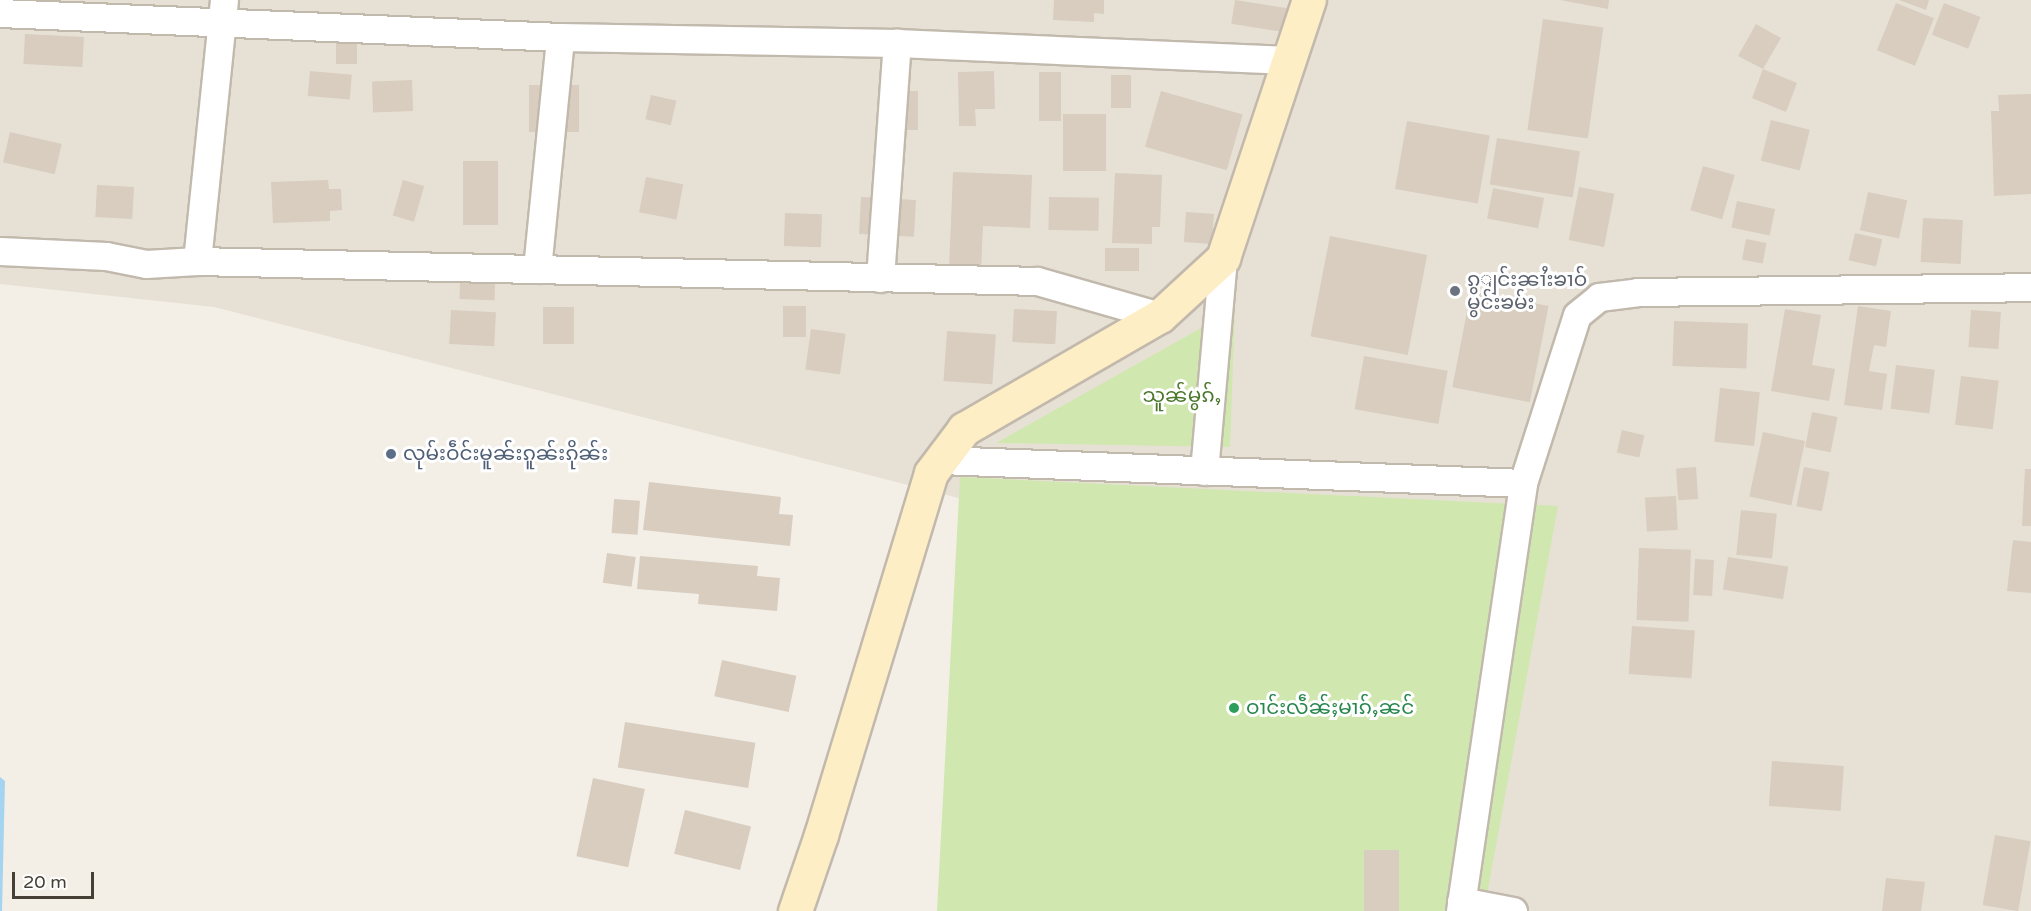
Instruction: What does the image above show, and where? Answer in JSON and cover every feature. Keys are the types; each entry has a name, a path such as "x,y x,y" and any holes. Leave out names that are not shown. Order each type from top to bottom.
{"main road":[{"path":"795,911 821,835 931,473 964,429 1160,316 1223,258 1309,0"}],"street":[{"path":"0,13 223,11 560,37 897,43 1289,60"},
{"path":"197,261 223,11"},
{"path":"537,269 560,37"},
{"path":"880,278 897,43"},
{"path":"0,251 106,256 146,264 197,261 1037,281 1160,316"},
{"path":"1204,471 1223,258"},
{"path":"1513,911 1460,906 1523,483 1577,315 1599,297 1637,292 2031,287"},
{"path":"941,460 1523,483"}],"shaded area":[{"path":"0,0 2031,0 2031,911 1472,911 970,501 214,307 0,284"}],"green space":[{"name":"သူၼ်မွၵ်ႇ","path":"1235,309 1230,447 996,443"},
{"name":"ဝၢင်းလဵၼ်ႈမၢၵ်ႇၼင်","path":"960,477 1558,506 1484,911 937,911"}],"water":[{"path":"0,777 5,781 2,911 0,911"}],"building":[{"path":"1054,0 1104,0 1104,14 1094,13 1094,22 1053,20"},
{"path":"1235,0 1289,9 1286,32 1231,24"},
{"path":"1560,0 1609,0 1608,9"},
{"path":"1899,0 1929,0 1926,10"},
{"path":"1896,3 1934,18 1915,66 1877,50"},
{"path":"1944,3 1980,17 1968,49 1932,35"},
{"path":"1543,19 1603,27 1588,138 1527,130"},
{"path":"1756,24 1781,38 1763,69 1738,56"},
{"path":"25,34 84,37 82,67 23,64"},
{"path":"336,42 357,42 357,64 336,64"},
{"path":"1763,69 1797,83 1786,112 1752,98"},
{"path":"310,71 352,75 350,100 308,96"},
{"path":"994,71 995,109 975,109 976,126 959,126 958,72"},
{"path":"1039,72 1061,72 1061,121 1039,121"},
{"path":"1111,75 1131,75 1131,108 1111,108"},
{"path":"412,80 413,111 373,112 372,81"},
{"path":"529,85 579,85 579,132 529,132"},
{"path":"882,91 918,91 918,130 882,130"},
{"path":"1161,91 1243,114 1227,170 1145,147"},
{"path":"2031,94 2031,194 1994,196 1991,111 1999,111 1998,95"},
{"path":"651,95 676,101 671,125 645,119"},
{"path":"1063,114 1106,114 1106,171 1063,171"},
{"path":"1771,120 1810,130 1800,170 1761,161"},
{"path":"1407,121 1490,136 1478,204 1395,189"},
{"path":"10,132 62,144 55,174 3,162"},
{"path":"1497,138 1580,151 1573,198 1490,184"},
{"path":"463,161 498,161 498,225 463,225"},
{"path":"1703,166 1735,175 1722,219 1690,210"},
{"path":"953,172 1032,175 1030,228 983,226 981,270 949,269"},
{"path":"1115,173 1162,175 1160,227 1152,227 1152,244 1112,243"},
{"path":"646,177 683,184 676,220 639,212"},
{"path":"328,180 329,189 341,189 342,210 330,211 330,221 273,223 271,182"},
{"path":"403,180 424,186 414,222 393,216"},
{"path":"97,185 134,187 132,219 95,217"},
{"path":"1579,187 1614,194 1604,247 1569,240"},
{"path":"1493,188 1544,198 1538,228 1487,218"},
{"path":"1868,192 1907,200 1899,238 1860,230"},
{"path":"861,197 916,200 914,237 859,234"},
{"path":"1049,197 1099,198 1098,231 1048,230"},
{"path":"1737,201 1775,209 1770,236 1731,227"},
{"path":"1186,212 1214,214 1212,244 1184,242"},
{"path":"785,213 822,214 821,247 784,246"},
{"path":"1923,218 1963,220 1961,264 1921,262"},
{"path":"1855,233 1882,239 1876,267 1849,260"},
{"path":"1330,236 1427,255 1408,355 1311,336"},
{"path":"1746,239 1767,243 1763,264 1742,260"},
{"path":"1105,248 1139,248 1139,271 1105,271"},
{"path":"460,283 495,284 494,300 459,299"},
{"path":"1471,291 1549,306 1530,402 1452,387"},
{"path":"783,306 806,306 806,337 783,337"},
{"path":"1858,306 1891,311 1886,347 1874,345 1869,371 1887,374 1882,410 1844,405"},
{"path":"543,307 574,307 574,344 543,344"},
{"path":"1014,309 1057,311 1055,344 1012,342"},
{"path":"1785,309 1821,315 1812,365 1835,369 1829,401 1771,391"},
{"path":"451,310 496,312 494,346 449,344"},
{"path":"1971,310 2001,312 1998,349 1968,347"},
{"path":"1674,321 1748,324 1746,369 1672,366"},
{"path":"811,329 846,334 840,374 805,370"},
{"path":"947,331 996,334 992,384 944,381"},
{"path":"1364,356 1448,371 1438,424 1355,409"},
{"path":"1896,365 1935,370 1929,413 1891,409"},
{"path":"1961,376 1999,381 1993,429 1955,425"},
{"path":"1720,388 1760,392 1754,446 1714,442"},
{"path":"1812,412 1838,417 1831,452 1805,447"},
{"path":"1622,430 1644,435 1639,458 1617,452"},
{"path":"1763,432 1805,441 1791,505 1749,497"},
{"path":"1696,467 1698,499 1678,500 1676,468"},
{"path":"1804,467 1830,472 1822,511 1796,506"},
{"path":"2025,469 2031,469 2031,526 2022,526"},
{"path":"649,482 781,497 779,514 793,515 790,546 643,530"},
{"path":"1676,496 1678,530 1647,532 1645,498"},
{"path":"614,499 640,501 638,535 612,533"},
{"path":"1741,510 1777,514 1772,559 1736,555"},
{"path":"2013,540 2031,542 2031,593 2007,591"},
{"path":"1639,548 1691,550 1688,622 1636,620"},
{"path":"607,553 636,557 632,587 603,583"},
{"path":"640,556 758,566 757,576 780,578 777,611 698,604 699,594 637,589"},
{"path":"1728,557 1788,567 1783,599 1723,590"},
{"path":"1695,559 1714,560 1712,596 1693,595"},
{"path":"1632,626 1695,630 1691,678 1629,674"},
{"path":"722,660 796,676 789,712 714,696"},
{"path":"625,722 755,743 748,788 618,767"},
{"path":"1772,761 1844,766 1841,811 1769,806"},
{"path":"593,778 645,789 628,867 576,856"},
{"path":"685,810 751,826 740,870 674,854"},
{"path":"1995,835 2030,841 2018,911 1983,905"},
{"path":"1364,850 1399,850 1399,911 1364,911"},
{"path":"1886,878 1925,882 1921,911 1882,911"}],"place":[{"name":"ၵွျင်းၼၢႆးၶၢဝ် မွင်းၶမ်း","path":"1455,291"},
{"name":"လုမ်းဝဵင်းမူၼ်းၵူၼ်းၵိုၼ်း","path":"391,454"},
{"name":"ဝၢင်းလဵၼ်ႈမၢၵ်ႇၼင်","path":"1234,708"}]}
